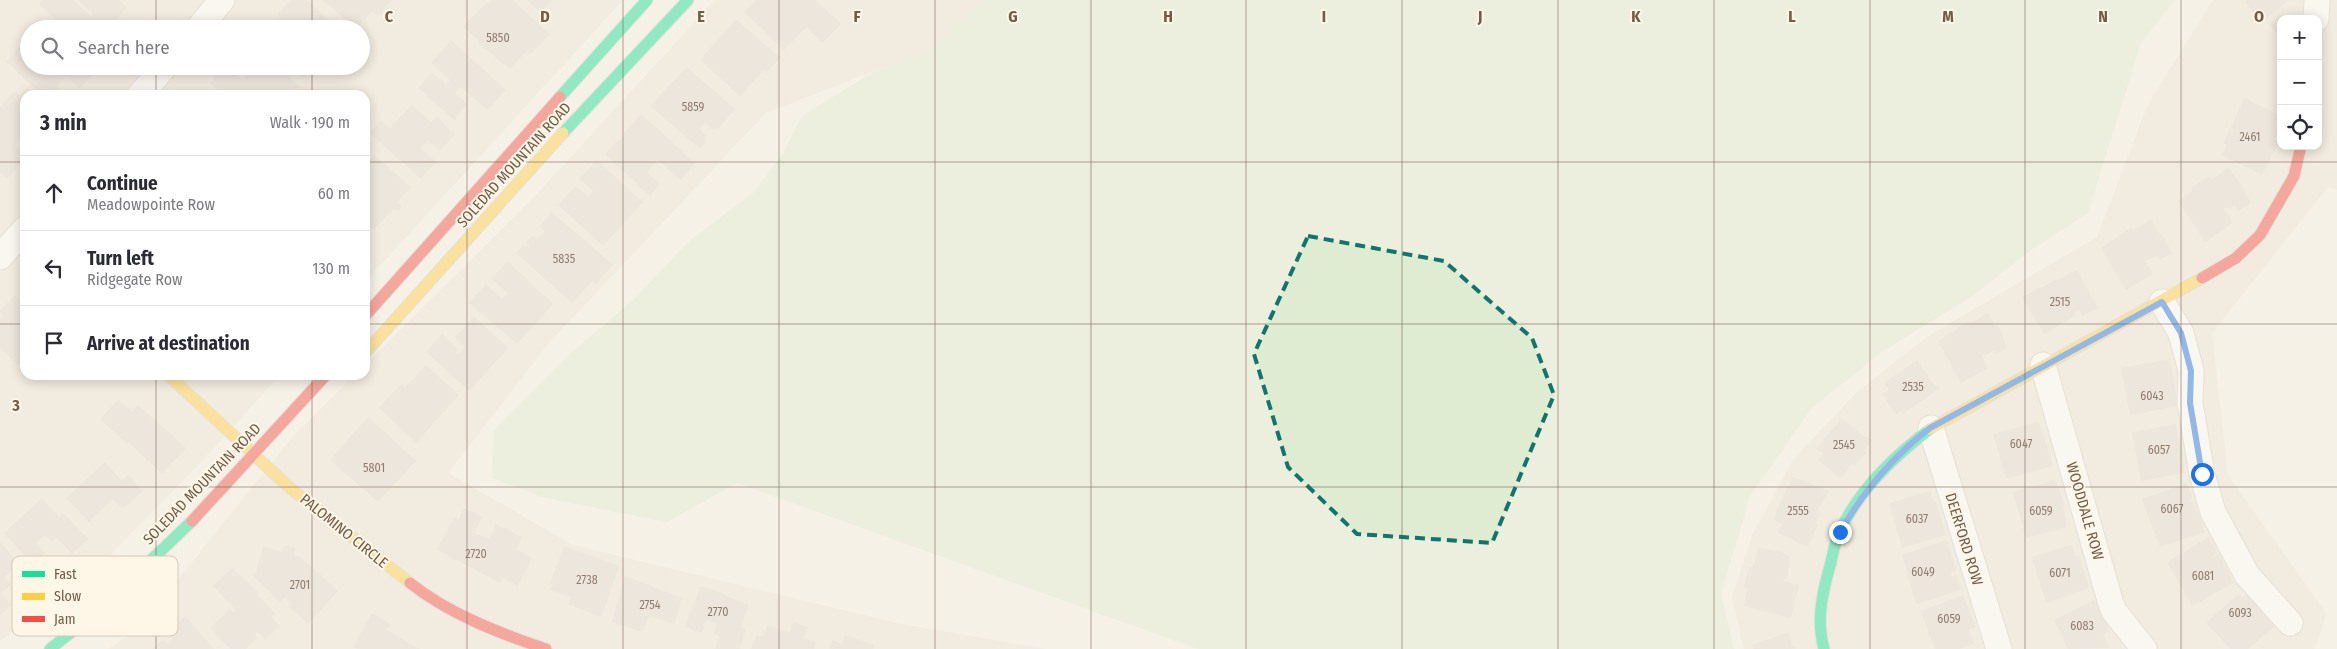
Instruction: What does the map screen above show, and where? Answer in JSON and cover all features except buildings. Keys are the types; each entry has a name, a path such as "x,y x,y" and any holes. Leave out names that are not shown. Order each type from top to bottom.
{"main road":[{"name":"SOLEDAD MOUNTAIN ROAD","path":"370,310 647,0"},
{"name":"SOLEDAD MOUNTAIN ROAD","path":"370,347 554,142 688,0"},
{"path":"1824,649 1820,637 1820,600 1840,532 1857,502 1904,448 1930,428 2162,302 2236,258 2260,234 2294,176 2300,150"},
{"name":"PALOMINO CIRCLE","path":"174,380 254,452 290,488 422,593 497,632 546,649"},
{"name":"SOLEDAD MOUNTAIN ROAD","path":"155,556 199,514 321,380"},
{"name":"SOLEDAD MOUNTAIN ROAD","path":"50,649 67,636"}],"street":[{"path":"205,20 222,0"},
{"path":"2316,15 2317,0"},
{"path":"144,90 157,75"},
{"path":"2162,302 2181,333 2191,371 2192,412 2202,474 2213,512 2247,576 2290,623"},
{"name":"WOODDALE ROW","path":"2043,365 2111,604 2114,611 2144,649"},
{"name":"DEERFORD ROW","path":"1930,428 2000,649"}],"highlighted area":[{"path":"1308,236 1444,261 1532,338 1554,395 1492,543 1357,534 1288,467 1254,354"}],"shaded area":[{"path":"0,0 623,0 370,277 370,90 20,90 20,380 275,380 202,461 110,556 12,556 12,632 0,641"},
{"path":"715,0 984,0 926,54 872,72 766,113 548,344 448,473 573,545 901,624 1047,649 108,649 128,636 178,636 178,579 296,433 350,380 370,380 370,360 535,196"},
{"path":"2213,0 2337,0 2337,190 2328,187 2212,333 2228,475 2327,614 2315,649 1744,649 1732,598 1752,535 1793,460 1857,392 1928,336 2097,237 2148,104"}],"green space":[{"path":"984,0 2175,0 2141,43 2088,213 2031,250 1971,297 1883,351 1811,409 1750,496 1721,594 1734,649 1198,649 737,483 667,522 542,497 492,478 494,430 573,351 630,303 692,239 754,192 784,152 802,116 873,72 926,54"}],"traffic: fast":[{"path":"560,97 647,0"},
{"path":"563,133 688,0"},
{"path":"1824,649 1820,620 1822,602 1838,536 1865,490 1889,464 1930,429"},
{"path":"155,556 192,521"},
{"path":"50,649 67,636"}],"traffic: slow":[{"path":"370,347 563,133"},
{"path":"1930,429 2202,278"},
{"path":"173,380 290,488 410,583"}],"traffic: jam":[{"path":"370,310 560,97"},
{"path":"2202,278 2236,258 2260,235 2294,176 2300,150"},
{"path":"192,521 321,380"},
{"path":"410,583 441,604 475,622 546,649"}],"route":[{"path":"1840,532 1857,502 1904,448 1930,428 2162,302 2181,333 2191,371 2190,403 2202,474"}]}
